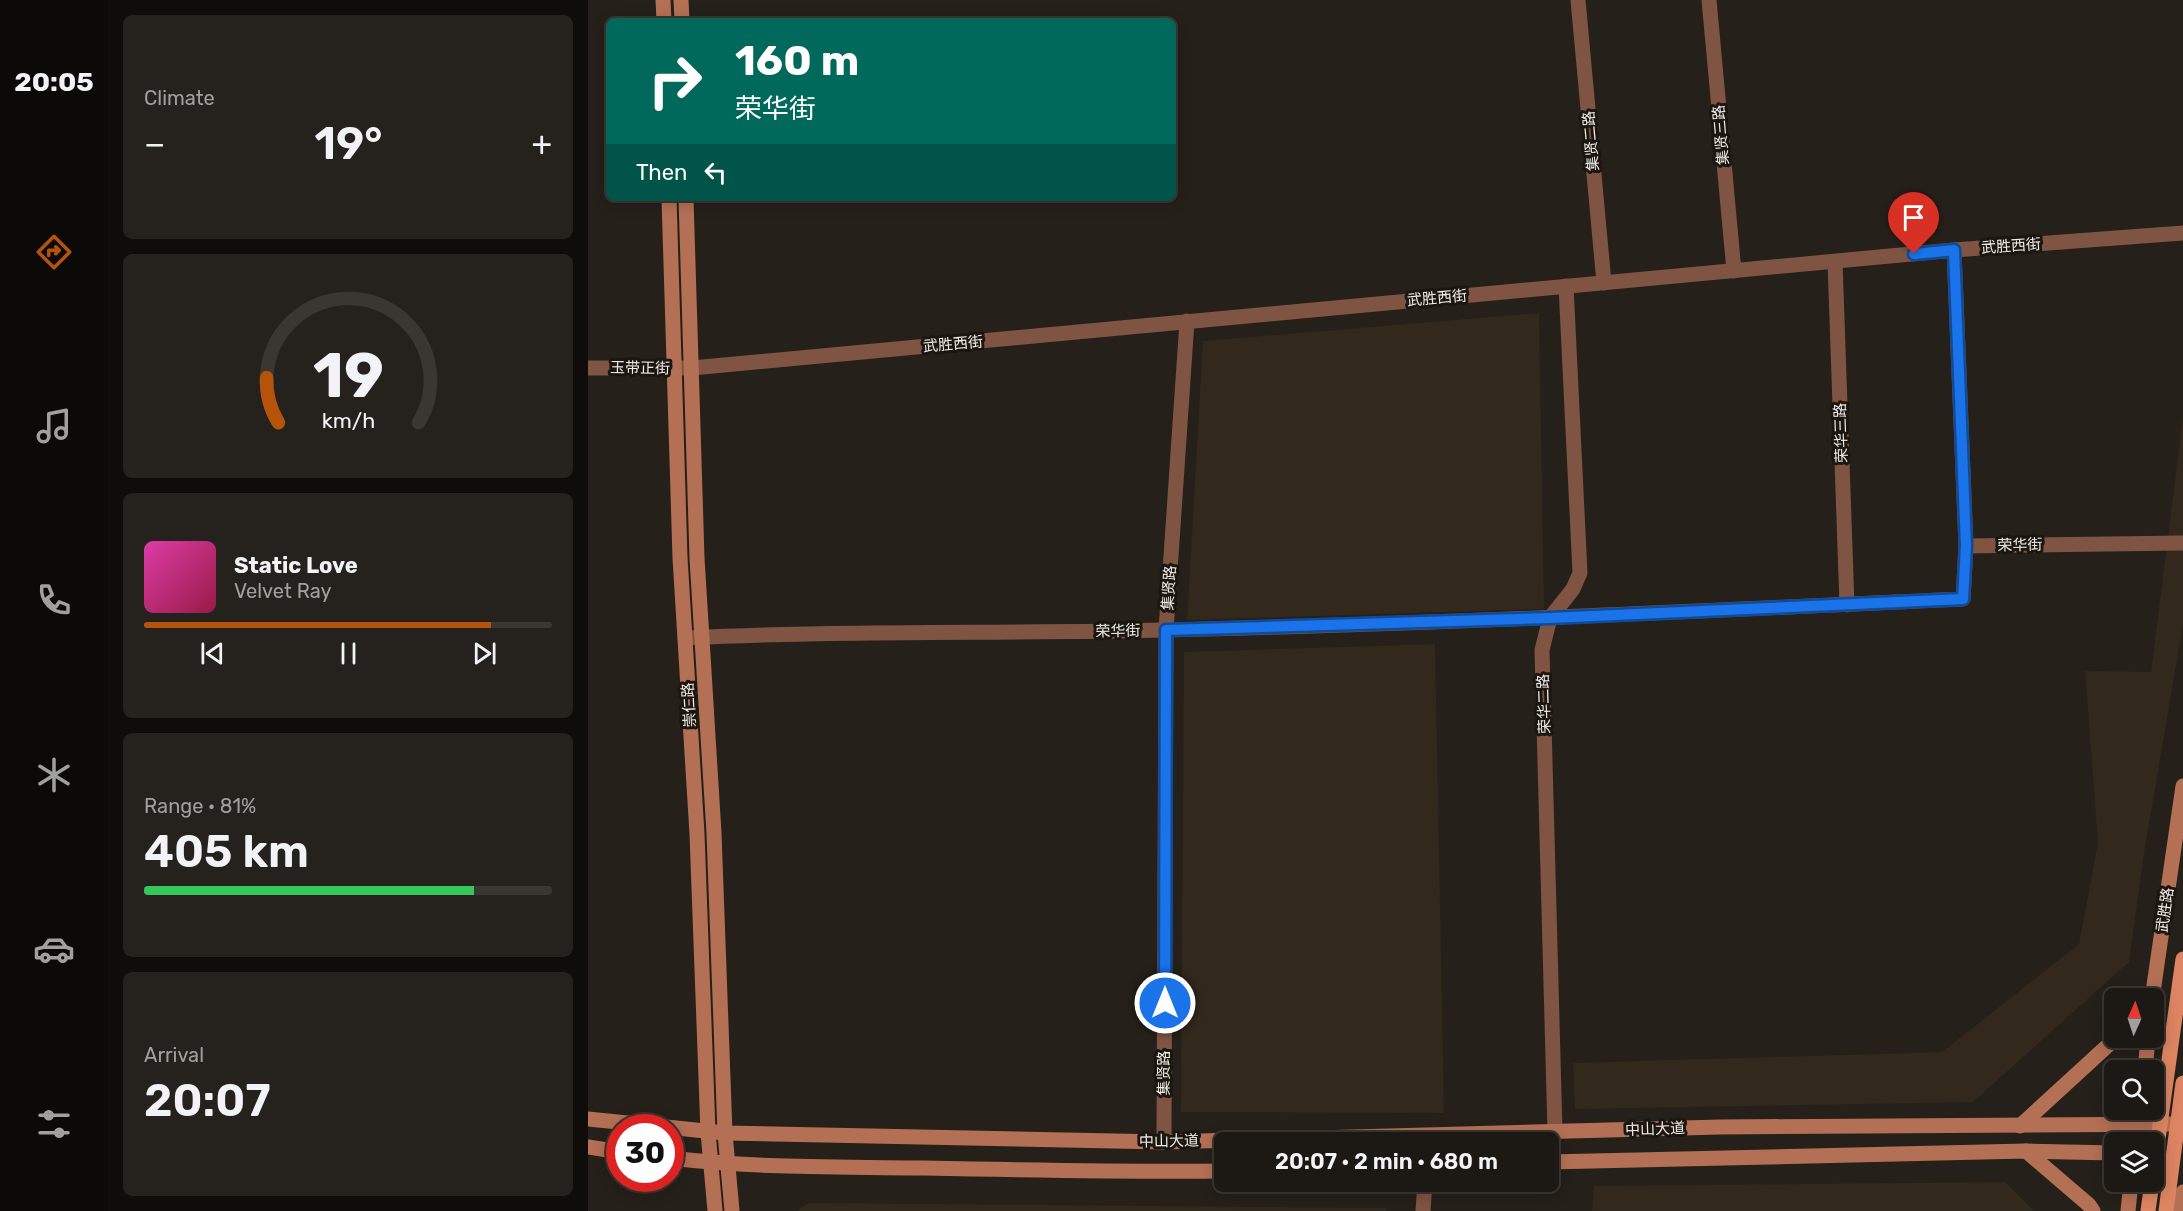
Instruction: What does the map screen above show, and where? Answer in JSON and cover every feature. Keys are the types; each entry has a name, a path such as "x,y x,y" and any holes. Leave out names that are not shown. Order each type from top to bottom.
{"main road":[{"path":"663,0 664,18"},
{"path":"681,0 682,18"},
{"name":"崇仁路","path":"669,201 685,638 697,834 708,1132 715,1211"},
{"name":"崇仁路","path":"686,201 697,558 714,833 725,1133 732,1211"},
{"name":"武胜路","path":"2153,988 2183,786"},
{"path":"2159,1132 2183,959"},
{"path":"2020,1126 2105,1048"},
{"path":"2166,1211 2183,1083"},
{"name":"中山大道","path":"588,1119 725,1133 1164,1142 1214,1141"},
{"name":"中山大道","path":"1555,1132 1720,1127 2020,1126 2104,1120"},
{"name":"中山大道","path":"2157,1120 2183,1124"},
{"path":"588,1147 606,1150"},
{"path":"2026,1151 2089,1204 2093,1211"},
{"name":"中山大道","path":"1559,1162 2026,1151 2104,1153"},
{"path":"2164,1153 2183,1154"},
{"name":"中山大道","path":"684,1160 727,1164 1214,1171"},
{"path":"2128,1211 2130,1192"},
{"path":"2148,1211 2151,1192"},
{"path":"2180,1211 2183,1192"}],"street":[{"name":"集贤二路","path":"1578,0 1604,283"},
{"name":"集贤三路","path":"1709,0 1734,271"},
{"name":"武胜西街","path":"692,368 1954,250 2183,233"},
{"path":"1954,250 1966,546"},
{"name":"荣华三路","path":"1835,262 1847,605"},
{"name":"荣华二路","path":"1555,1132 1542,651 1550,618 1573,589 1580,573 1566,286"},
{"name":"集贤路","path":"1164,1142 1166,630 1187,321"},
{"name":"玉带正街","path":"588,368 692,368"},
{"name":"荣华街","path":"685,638 795,634 1166,630 1550,618 1963,599 1966,546 2183,543"},
{"path":"1423,1211 1424,1192"}],"shaded area":[{"path":"1539,313 1544,609 1187,620 1203,341"},
{"path":"2183,417 2183,625 2144,853 2129,962 1973,1102 1575,1109 1573,1063 1942,1052 2079,944 2098,843 2085,671 2151,672"},
{"path":"1435,644 1444,1113 1181,1112 1184,652"},
{"path":"2005,1182 2034,1211 1592,1211 1594,1186"},
{"path":"808,1203 1387,1208 1386,1211 797,1211"}],"route":[{"path":"1165,1003 1166,630 1550,618 1963,599 1966,546 1954,250 1914,254"}]}
